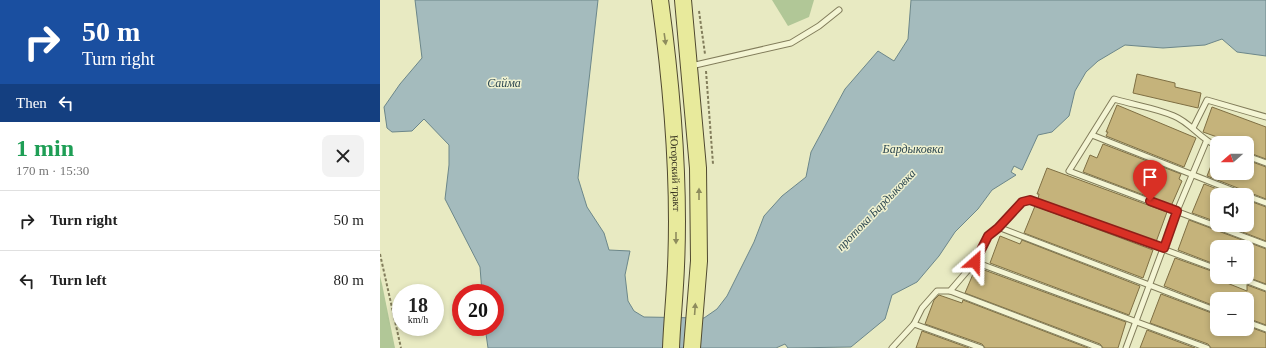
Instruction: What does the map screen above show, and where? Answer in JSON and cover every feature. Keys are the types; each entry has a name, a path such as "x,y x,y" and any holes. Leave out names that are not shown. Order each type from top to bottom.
{"main road":[{"name":"Югорский тракт","path":"660,0 670,68 674,141 676,265 670,348"},
{"name":"Югорский тракт","path":"683,0 698,168 699,261 692,348"}],"lane":[{"path":"690,66 791,43 819,26 839,10"},
{"path":"1210,143 1206,142 1193,128 1175,116 1114,99 1069,171 1266,245"},
{"path":"1193,128 1207,100 1266,117"},
{"path":"1092,135 1226,188"},
{"path":"1126,348 1151,285 1177,211 1206,142"},
{"path":"1254,159 1266,163"},
{"path":"1254,199 1266,203"},
{"path":"950,291 975,262 988,236 998,228 1022,202 1030,200 1164,248 1210,266"},
{"path":"998,228 1210,308"},
{"path":"975,262 1207,348"},
{"path":"1254,283 1266,288"},
{"path":"892,348 914,324 922,308 937,291 950,291 1100,348"},
{"path":"914,324 981,348"},
{"path":"1254,325 1266,329"}],"path":[{"path":"380,254 401,348"}],"green space":[{"path":"772,0 814,0 809,17 788,26"},
{"path":"380,276 395,348 380,348"}],"water":[{"name":"Бардыковка","path":"415,0 598,0 578,178 587,207 604,233 609,250 630,251 625,275 628,301 634,311 644,317 704,318 717,309 727,296 754,242 764,216 782,196 806,177 811,152 845,89 878,51 894,61 908,39 911,0 1266,0 1266,56 1237,52 1222,39 1205,45 1163,48 1125,45 1098,61 1086,72 1075,91 1069,116 1052,132 1038,135 1022,170 1014,166 1011,172 1016,175 992,190 978,209 955,232 939,256 917,282 892,295 885,319 851,347 788,348 785,344 776,348 488,348 486,336 504,336 504,284 481,284 480,267 445,199 449,165 449,145 424,119 412,131 392,132 387,128 384,107 400,84 422,58"}],"building":[{"path":"1137,74 1175,83 1175,87 1201,93 1198,108 1133,93"},
{"path":"1117,105 1196,138 1184,167 1106,136 1108,132 1106,132"},
{"path":"1212,107 1266,127 1266,159 1254,155 1254,136 1214,136 1203,132"},
{"path":"1103,144 1181,174 1179,179 1182,181 1172,204 1170,205 1083,172 1090,155 1097,158"},
{"path":"1254,163 1266,167 1266,199 1254,194 1254,188 1238,188 1217,180 1254,180"},
{"path":"1047,168 1167,212 1156,242 1038,199 1039,194 1037,194"},
{"path":"1210,168 1210,177 1207,176"},
{"path":"1204,184 1215,188 1210,188 1210,219 1192,213"},
{"path":"1254,203 1266,207 1266,241 1242,232 1254,232"},
{"path":"1035,206 1153,250 1143,278 1024,233"},
{"path":"1189,220 1210,228 1210,232 1221,232 1242,240 1210,240 1210,262 1178,250"},
{"path":"1000,236 1020,244 1022,240 1140,286 1129,315 990,263"},
{"path":"1254,244 1266,249 1266,284 1254,280"},
{"path":"1175,258 1210,270 1210,284 1230,284 1247,291 1247,285 1266,292 1266,325 1254,321 1254,292 1210,292 1210,304 1164,286"},
{"path":"976,267 1126,322 1118,348 1103,348 1100,344 965,293"},
{"path":"1161,294 1210,312 1210,336 1254,336 1254,329 1266,333 1266,348 1211,348 1208,344 1150,323"},
{"path":"939,295 962,303 963,300 1088,348 985,348 982,344 925,324 934,300"},
{"path":"1147,330 1195,348 1140,348"},
{"path":"922,331 969,348 916,348"}],"route":[{"path":"975,262 988,236 998,228 1022,202 1030,200 1164,248 1177,211 1150,201"}],"water label":[{"name":"Сайма","path":"504,83"},
{"name":"протока Бардыковка","path":"876,210"}]}
